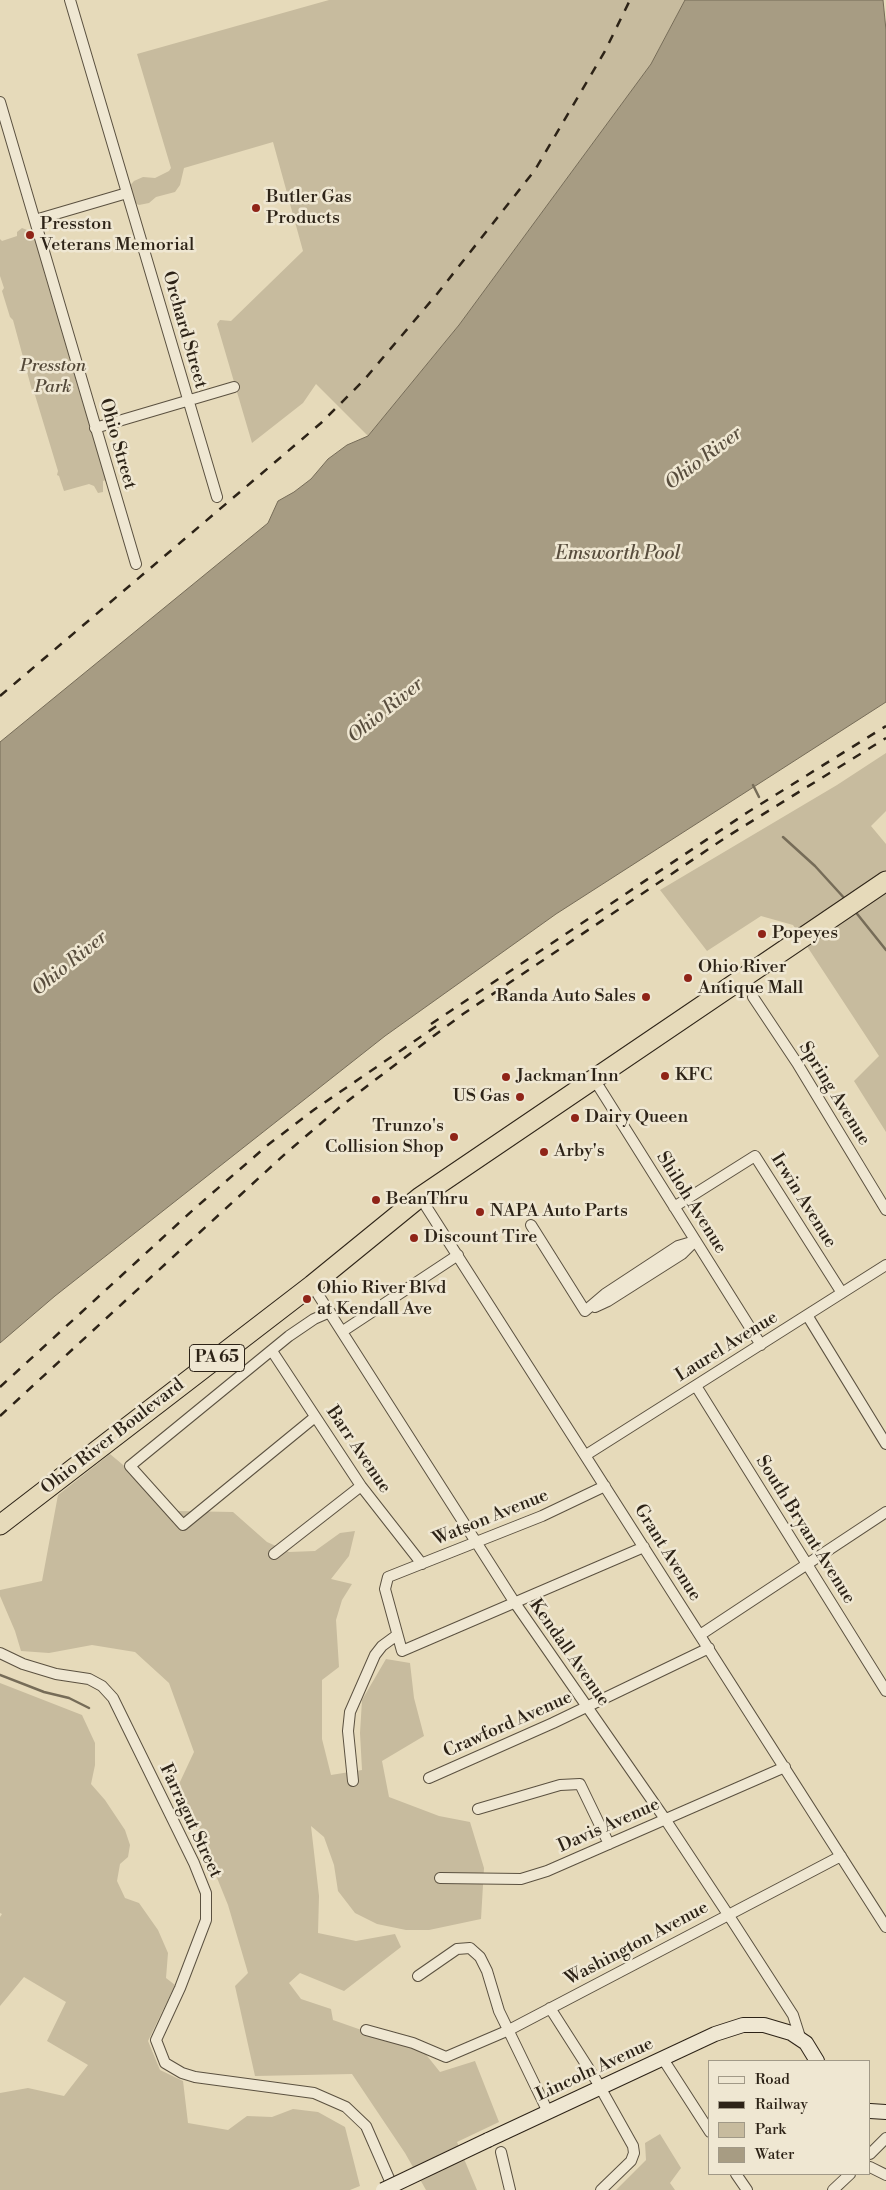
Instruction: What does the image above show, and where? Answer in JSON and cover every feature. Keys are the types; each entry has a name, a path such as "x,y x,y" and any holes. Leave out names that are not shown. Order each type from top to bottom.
{"highway":[{"name":"Ohio River Boulevard","path":"0,1525 312,1285 420,1197 886,880"}],"street":[{"name":"Orchard Street","path":"70,0 217,497"},
{"name":"Ohio Street","path":"0,102 136,564"},
{"path":"35,220 127,192"},
{"path":"96,428 234,386"},
{"name":"Spring Avenue","path":"753,996 797,1063 886,1210"},
{"name":"Shiloh Avenue","path":"594,1079 761,1344"},
{"name":"Irwin Avenue","path":"674,1207 755,1156 842,1293"},
{"name":"Grant Avenue","path":"420,1197 886,1927"},
{"path":"531,1225 586,1311 608,1301 682,1254 696,1241"},
{"path":"343,1331 458,1255"},
{"name":"Laurel Avenue","path":"586,1455 886,1265"},
{"name":"Kendall Avenue","path":"312,1285 478,1542 515,1603 665,1819 793,2015 800,2038"},
{"path":"315,1417 183,1524 130,1466 288,1336 314,1319 330,1312"},
{"path":"807,1316 886,1444"},
{"name":"Barr Avenue","path":"272,1351 361,1486 422,1564"},
{"name":"South Bryant Avenue","path":"696,1386 886,1691"},
{"path":"274,1554 361,1486"},
{"name":"Watson Avenue","path":"397,1635 385,1589 388,1577 542,1516 606,1486"},
{"path":"700,1635 806,1563 886,1512"},
{"path":"353,1781 348,1731 350,1712 375,1655 382,1646 397,1635 402,1651 644,1547"},
{"name":"Crawford Avenue","path":"429,1778 587,1707 709,1648"},
{"name":"Farragut Street","path":"0,1653 23,1664 56,1674 89,1679 102,1686 113,1698 197,1870 206,1893 206,1920 180,1988 156,2040 165,2063 182,2073 195,2077 314,2093 346,2107 366,2126 394,2190"},
{"name":"Davis Avenue","path":"440,1878 520,1879 547,1871 785,1767"},
{"path":"478,1809 560,1785 580,1784 609,1844"},
{"name":"Washington Avenue","path":"366,2030 413,2043 446,2057 509,2030 841,1856"},
{"path":"418,1976 457,1949 470,1948 480,1957 485,1964 499,2011 548,2112"},
{"path":"550,2008 601,2087 630,2137 634,2153 630,2161 602,2190"},
{"name":"Lincoln Avenue","path":"383,2190 715,2034 743,2025 771,2026 800,2038"},
{"path":"800,2038 806,2043 816,2060"},
{"path":"663,2059 708,2129"},
{"path":"871,2110 886,2112"},
{"path":"871,2153 886,2138"},
{"path":"501,2152 510,2190"},
{"path":"871,2168 886,2175"},
{"path":"737,2175 747,2190"},
{"path":"833,2190 849,2175"}],"green space":[{"path":"329,0 685,0 651,64 459,325 368,436 316,384 303,403 252,443 217,324 220,320 231,321 303,251 273,142 184,168 180,185 175,192 156,197 149,203 139,205 130,201 127,189 134,181 143,177 155,178 171,168 137,54"},
{"name":"Presston Park","path":"22,228 32,232 34,237 40,239 44,272 94,441 98,444 100,452 98,455 106,480 103,481 103,492 98,493 94,486 89,484 64,491 57,475 58,471 35,395 33,394 13,320 10,317 2,291 4,288 0,276 0,239 2,241 17,236 17,232"},
{"path":"886,753 886,811 871,826 886,844 886,1132 854,1081 879,1056 793,925 761,916 707,951 660,890 837,785"},
{"path":"110,1454 178,1511 233,1512 267,1542 289,1552 315,1551 340,1533 355,1531 349,1556 331,1579 352,1584 342,1600 336,1620 339,1667 322,1680 322,1739 331,1775 362,1770 360,1733 362,1700 386,1659 410,1663 414,1698 424,1736 382,1761 389,1797 439,1816 470,1822 484,1868 481,1919 429,1930 406,1930 377,1924 355,1913 338,1891 334,1865 324,1837 311,1826 319,1896 318,1933 356,1941 395,1934 401,1947 344,1991 300,1973 289,1983 301,1999 331,2009 333,2020 424,2052 440,2072 475,2061 499,2122 457,2142 477,2190 426,2190 405,2153 352,2074 255,2076 235,1986 248,1973 228,1905 179,1784 194,1752 169,1683 135,1652 92,1645 49,1653 21,1651 15,1631 0,1596 0,1590 42,1581 58,1495"},
{"path":"0,1683 82,1715 95,1743 95,1765 91,1784 105,1800 125,1830 130,1845 128,1857 120,1864 117,1881 125,1898 139,1903 158,1930 168,1953 166,1978 175,1985 148,2041 160,2070 183,2081 188,2123 228,2130 247,2116 272,2117 293,2109 318,2112 345,2127 360,2186 350,2190 0,2190 0,2093 28,2088 64,2096 88,2065 47,2041 66,2002 24,1977 0,2006 0,1917 2,1914 0,1913"},
{"path":"660,2134 681,2168 670,2183 675,2190 616,2190 646,2160 645,2143"}],"water":[{"name":"Emsworth Pool","path":"685,0 883,0 886,30 886,702 556,914 385,1036 55,1296 0,1343 0,742 268,523 278,501 311,479 328,459 347,445 368,436 459,325 651,64"}],"waterway":[{"path":"753,785 759,797"},
{"path":"783,837 815,866 846,900"},
{"path":"854,910 886,950"},
{"path":"0,1675 44,1692 69,1698 89,1708"}],"railway":[{"path":"0,696 321,423 364,380 437,294 535,170 605,51 630,0"},
{"path":"431,1024 748,812 886,726"},
{"path":"0,1416 285,1154 340,1107 379,1077 463,1014 728,836 886,738"},
{"path":"0,1387 194,1209 269,1144 315,1109 441,1023"}],"place":[{"name":"Butler Gas Products","path":"256,208"},
{"name":"Presston Veterans Memorial","path":"30,235"},
{"name":"Popeyes","path":"762,934"},
{"name":"Ohio River Antique Mall","path":"688,978"},
{"name":"Randa Auto Sales","path":"646,997"},
{"name":"KFC","path":"665,1076"},
{"name":"Jackman Inn","path":"506,1077"},
{"name":"US Gas","path":"520,1097"},
{"name":"Dairy Queen","path":"575,1118"},
{"name":"Trunzo's Collision Shop","path":"454,1137"},
{"name":"Arby's","path":"544,1152"},
{"name":"BeanThru","path":"376,1200"},
{"name":"NAPA Auto Parts","path":"480,1212"},
{"name":"Discount Tire","path":"414,1238"},
{"name":"Ohio River Blvd at Kendall Ave","path":"307,1299"}],"water label":[{"name":"Ohio River","path":"704,459"},
{"name":"Ohio River","path":"386,711"},
{"name":"Ohio River","path":"70,964"}]}
